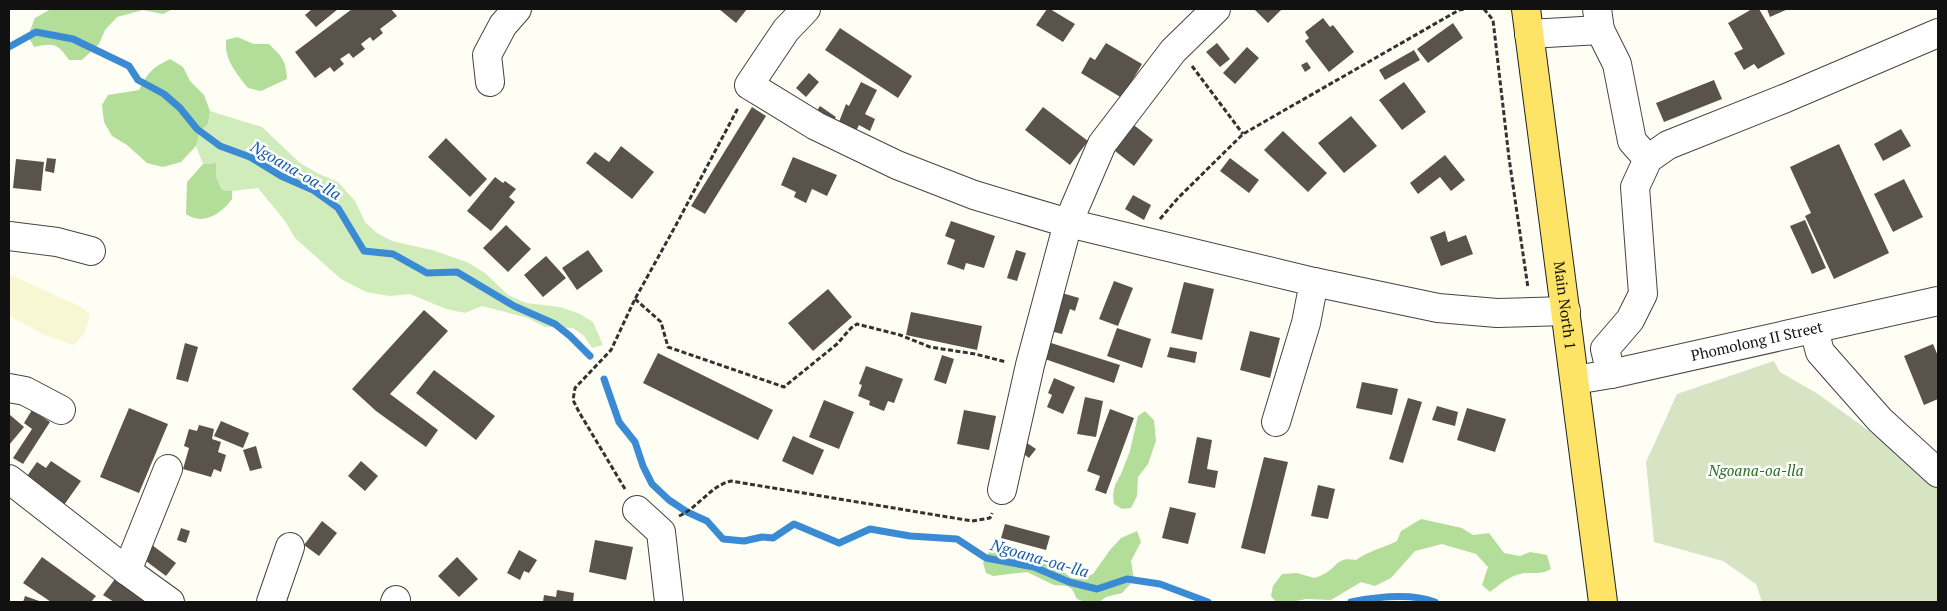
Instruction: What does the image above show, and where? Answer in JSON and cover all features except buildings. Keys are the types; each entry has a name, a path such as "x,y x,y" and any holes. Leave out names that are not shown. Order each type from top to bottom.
{"main road":[{"name":"Main North 1","path":"1528,22 1603,602"}],"street":[{"path":"490,82 486,55 503,25 517,9"},
{"path":"806,9 786,30 750,85 816,126 897,165 974,195 1068,223 1314,282 1438,308 1497,313 1566,310"},
{"path":"1002,490 1030,365 1068,223 1102,144 1178,46 1216,9"},
{"path":"1528,22 1599,19 1617,64 1632,141 1648,159"},
{"path":"1611,374 1605,348 1630,320 1643,294 1635,187 1648,159 1668,145 1938,34"},
{"path":"9,236 57,242 91,251"},
{"path":"1276,422 1306,323 1314,282"},
{"name":"Phomolong II Street","path":"1575,380 1814,330 1938,301"},
{"path":"1814,330 1820,352 1880,420 1938,473"},
{"path":"9,388 25,391 61,410"},
{"path":"127,571 168,469"},
{"path":"9,480 170,602"},
{"path":"637,510 661,532 669,602"},
{"path":"271,602 290,547"}],"path":[{"path":"1142,240 1178,198 1243,134 1459,10 1465,9"},
{"path":"1484,9 1493,20 1509,158 1532,312"},
{"path":"1178,46 1243,134"},
{"path":"637,510 610,461 579,412 573,400 575,388 611,350 635,299 750,85"},
{"path":"635,299 661,322 668,347 784,387 837,344 857,324 900,335 930,347 1030,365"},
{"path":"661,532 666,523 687,512 720,484 731,481 972,521 990,518 1002,490"}],"green space":[{"path":"51,9 173,9 163,14 143,10 117,17 105,30 99,44 82,60 69,60 58,47 46,45 34,47 28,36 35,18"},
{"path":"237,37 254,44 269,44 282,59 286,67 287,79 261,91 248,88 235,71 227,53 226,40"},
{"path":"170,59 183,67 190,81 204,95 210,111 208,124 200,131 196,146 181,162 163,167 147,163 127,145 112,136 104,122 102,105 108,95 139,90 151,71"},
{"path":"210,111 262,127 300,163 338,182 355,201 365,222 377,233 392,241 432,250 467,262 485,273 508,295 526,303 560,307 580,314 593,322 603,345 592,348 584,336 573,328 545,327 528,318 482,306 465,313 446,309 410,294 390,296 366,292 341,279 295,238 285,221 258,188 232,191 222,190 216,177 216,163 203,164 196,146 200,131 208,124"},
{"path":"216,163 216,177 222,190 232,191 232,199 223,209 211,217 199,219 186,214 187,182 203,164"},
{"path":"9,274 79,306 90,314 85,332 74,345 44,335 9,315"},
{"name":"Ngoana-oa-lla","path":"1774,361 1780,372 1818,394 1938,481 1938,602 1762,602 1756,584 1723,561 1654,542 1646,462 1677,394"},
{"path":"1145,411 1154,420 1156,441 1148,464 1138,477 1137,496 1131,508 1122,509 1114,504 1113,494 1115,485 1130,451 1138,416"},
{"path":"1421,519 1462,528 1473,535 1489,533 1504,553 1520,556 1530,552 1547,555 1551,569 1540,573 1516,575 1490,592 1482,585 1488,567 1476,554 1442,544 1415,551 1391,578 1375,586 1361,582 1331,600 1306,599 1276,602 1271,596 1273,586 1282,574 1297,573 1314,578 1318,577 1339,562 1350,559 1356,560 1397,541 1401,531"},
{"path":"1137,531 1141,542 1131,561 1134,580 1122,593 1106,597 1099,602 1085,602 1077,599 1072,589 1067,586 1054,585 1027,572 993,576 986,573 983,563 990,550 1001,548 1015,556 1031,555 1071,578 1081,579 1093,574 1121,538"}],"waterway":[{"name":"Ngoana-oa-lla","path":"9,47 36,32 73,39 129,66 138,80 164,94 180,108 197,129 220,146 250,157 281,176 313,190 338,208 364,251 393,254 427,273 457,272 514,306 555,324 590,356"},
{"name":"Ngoana-oa-lla","path":"604,379 619,422 635,442 643,466 652,484 669,500 687,512 707,521 723,539 744,541 762,537 773,538 794,524 839,543 870,529 910,536 957,539 986,558 1034,567 1069,582 1097,589 1127,579 1160,584 1208,602"},
{"name":"Ngoana-oa-lla","path":"1351,602 1382,597 1426,599 1435,602"}]}
